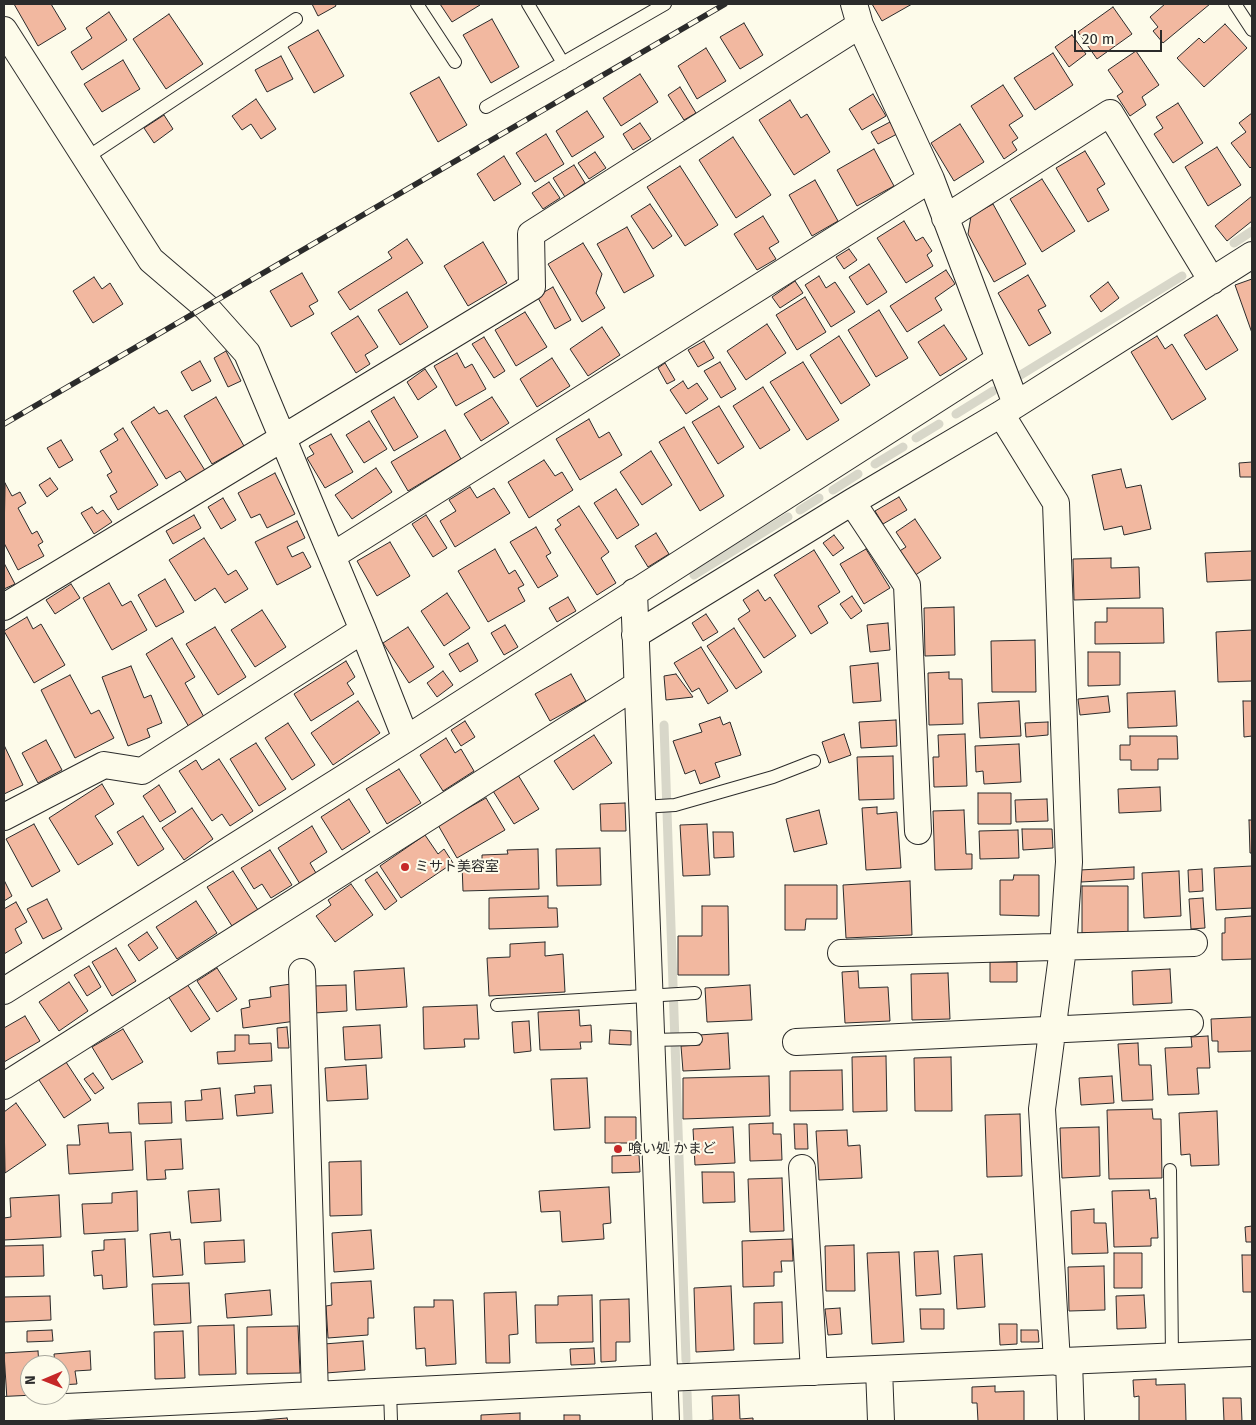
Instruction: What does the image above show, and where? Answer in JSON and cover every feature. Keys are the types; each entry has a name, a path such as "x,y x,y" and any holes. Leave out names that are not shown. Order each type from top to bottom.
{"street":[{"path":"4,607 284,440 532,287 531,234 857,14 931,180 998,360 1008,409 1056,503 1069,862 1063,948 1042,1109 1063,1362 1071,1421"},
{"path":"4,30 152,260 206,307 247,353 363,630 406,739"},
{"path":"945,218 1110,114 1212,281"},
{"path":"332,556 931,180"},
{"path":"635,635 1008,409 1252,255"},
{"path":"4,991 406,739 998,360"},
{"path":"852,502 907,585 918,831"},
{"path":"634,592 637,685 650,807 657,996 666,1421"},
{"path":"4,817 104,765 142,771 363,630"},
{"path":"4,1086 637,685"},
{"path":"840,953 1194,944"},
{"path":"302,972 315,1395"},
{"path":"796,1042 1190,1023"},
{"path":"802,1168 814,1372"},
{"path":"4,1410 228,1410 315,1395 1252,1353"},
{"path":"879,1369 881,1421"}],"lane":[{"path":"417,4 455,62"},
{"path":"528,4 563,63"},
{"path":"486,107 665,4"},
{"path":"1235,4 1252,30"},
{"path":"86,158 296,19"},
{"path":"650,807 675,805 774,777 814,761"},
{"path":"497,1005 695,993"},
{"path":"658,1040 696,1039"},
{"path":"1170,1170 1172,1357"},
{"path":"390,1391 391,1421"}],"building":[{"path":"14,4 51,4 66,29 38,46"},
{"path":"312,4 335,4 336,6 318,16"},
{"path":"440,4 479,4 480,5 452,22"},
{"path":"872,4 912,4 882,21"},
{"path":"1165,4 1210,4 1163,43 1153,31 1158,27 1150,17"},
{"path":"1113,7 1132,34 1097,59 1078,32"},
{"path":"109,12 127,40 82,70 71,52 92,38 86,28"},
{"path":"169,14 203,64 166,89 133,39"},
{"path":"492,19 519,67 491,83 463,35"},
{"path":"744,23 763,55 740,69 720,37"},
{"path":"1225,24 1247,48 1204,87 1177,58 1199,38 1204,43"},
{"path":"318,30 344,76 314,93 288,47"},
{"path":"1072,35 1086,54 1069,67 1055,47"},
{"path":"706,48 726,81 697,99 678,66"},
{"path":"1136,51 1159,85 1142,97 1146,105 1130,116 1117,96 1123,92 1108,70"},
{"path":"1053,53 1073,85 1035,110 1014,78"},
{"path":"281,56 293,79 267,92 255,70"},
{"path":"123,60 140,89 102,112 84,84"},
{"path":"640,74 658,102 621,126 603,98"},
{"path":"439,77 467,125 438,142 410,93"},
{"path":"1003,85 1023,116 1009,125 1018,138 1012,142 1017,150 1004,159 971,106"},
{"path":"680,87 696,113 684,120 668,95"},
{"path":"873,94 886,116 862,130 849,109"},
{"path":"256,99 276,129 261,139 251,124 242,130 232,116"},
{"path":"790,100 801,118 807,114 830,152 794,175 759,120"},
{"path":"1178,103 1203,143 1173,163 1154,134 1163,128 1156,117"},
{"path":"587,111 604,137 572,157 556,131"},
{"path":"1252,113 1252,166 1250,168 1231,143 1246,132 1239,123"},
{"path":"164,115 173,129 154,143 144,128"},
{"path":"890,122 897,134 878,144 871,132"},
{"path":"640,123 651,139 633,150 623,134"},
{"path":"960,124 984,162 954,181 931,143"},
{"path":"546,134 564,164 535,182 516,153"},
{"path":"733,137 771,195 736,218 699,160"},
{"path":"1217,147 1241,185 1208,206 1185,167"},
{"path":"874,149 894,186 857,206 837,170"},
{"path":"1085,151 1105,184 1097,189 1109,210 1088,222 1056,168"},
{"path":"595,152 606,168 589,179 578,163"},
{"path":"504,156 521,184 494,201 477,174"},
{"path":"574,165 585,183 565,197 553,178"},
{"path":"680,166 718,225 685,246 647,187"},
{"path":"1042,179 1075,231 1042,252 1010,199"},
{"path":"815,180 838,221 812,236 789,195"},
{"path":"549,182 560,198 543,209 532,193"},
{"path":"1252,196 1252,221 1227,241 1215,226"},
{"path":"650,204 672,236 653,249 631,216"},
{"path":"993,204 1026,264 994,282 968,234 971,216"},
{"path":"763,216 779,242 769,248 776,259 757,270 734,234"},
{"path":"904,221 916,241 923,237 932,251 927,255 933,266 906,283 877,238"},
{"path":"627,227 654,276 624,293 597,244"},
{"path":"407,239 423,263 350,310 338,292 392,258 388,252"},
{"path":"483,242 507,283 468,306 444,266"},
{"path":"583,243 602,274 596,293 605,308 582,322 548,264"},
{"path":"849,249 857,260 844,269 836,257"},
{"path":"869,264 887,292 867,305 849,277"},
{"path":"946,270 955,284 935,298 942,310 907,332 890,306"},
{"path":"302,273 318,301 309,306 314,314 291,327 270,291"},
{"path":"1028,275 1046,306 1038,310 1051,333 1029,346 998,293"},
{"path":"819,276 826,288 835,282 855,312 831,327 805,285"},
{"path":"94,277 102,289 110,283 123,304 93,323 73,291"},
{"path":"1252,279 1252,333 1235,285"},
{"path":"795,281 803,293 780,308 772,297"},
{"path":"1108,282 1119,298 1101,312 1090,296"},
{"path":"553,287 571,320 555,329 537,296"},
{"path":"407,292 428,327 400,345 378,310"},
{"path":"805,297 826,332 797,350 776,315"},
{"path":"879,310 908,358 876,377 848,330"},
{"path":"525,312 547,347 516,366 495,330"},
{"path":"1217,315 1238,350 1206,370 1184,335"},
{"path":"358,316 378,347 365,355 370,364 356,373 331,333"},
{"path":"767,324 786,353 746,380 727,351"},
{"path":"944,325 967,359 940,376 918,342"},
{"path":"602,327 620,355 588,376 570,349"},
{"path":"839,336 870,385 841,404 810,355"},
{"path":"1157,336 1165,349 1172,344 1206,399 1172,420 1131,352"},
{"path":"484,337 505,371 494,378 472,344"},
{"path":"704,341 714,358 698,367 688,350"},
{"path":"226,351 241,381 228,387 214,358"},
{"path":"457,353 465,368 472,364 486,389 456,406 434,366"},
{"path":"552,358 570,386 537,407 520,379"},
{"path":"200,361 211,381 192,391 181,372"},
{"path":"720,362 736,389 721,398 704,371"},
{"path":"803,362 839,420 807,440 770,382"},
{"path":"665,363 675,380 667,384 658,368"},
{"path":"425,369 437,387 418,400 407,382"},
{"path":"683,381 688,389 697,383 708,399 686,414 670,390"},
{"path":"763,387 790,430 760,449 733,406"},
{"path":"216,397 244,446 212,464 184,416"},
{"path":"394,397 418,437 394,451 371,411"},
{"path":"492,397 509,423 481,441 464,414"},
{"path":"719,406 744,447 718,464 692,422"},
{"path":"154,407 159,414 167,410 206,472 188,483 180,471 166,479 131,422"},
{"path":"589,419 599,438 609,432 622,455 580,480 556,439"},
{"path":"369,421 387,449 364,463 346,435"},
{"path":"684,427 724,496 700,511 659,442"},
{"path":"123,428 158,485 118,510 110,496 117,492 107,475 112,472 100,451 118,440 114,434"},
{"path":"445,430 461,459 408,491 391,462"},
{"path":"331,434 353,472 325,488 307,458 314,454 309,446"},
{"path":"61,440 73,460 59,468 47,448"},
{"path":"651,451 672,485 642,505 620,472"},
{"path":"544,460 555,476 562,472 573,490 529,518 508,482"},
{"path":"1252,462 1252,477 1240,477 1239,463"},
{"path":"376,468 392,492 352,519 335,495"},
{"path":"1121,469 1126,488 1141,485 1151,529 1124,535 1122,526 1104,530 1092,475"},
{"path":"275,473 295,514 267,528 260,514 251,518 238,493"},
{"path":"50,478 58,489 47,497 39,485"},
{"path":"5,483 12,496 20,492 26,503 18,508 32,534 37,531 43,542 38,545 44,556 18,570 4,543"},
{"path":"470,487 477,498 494,488 510,513 455,547 440,521 456,511 449,500"},
{"path":"616,489 639,525 617,539 594,503"},
{"path":"899,497 907,510 883,524 875,511"},
{"path":"223,498 236,520 221,529 208,507"},
{"path":"579,506 609,552 601,558 616,583 597,595 555,529 561,525 557,520"},
{"path":"92,507 97,514 103,510 112,522 94,534 81,513"},
{"path":"194,515 201,528 173,544 166,531"},
{"path":"426,515 447,548 433,557 412,524"},
{"path":"915,519 941,558 914,576 898,552 906,547 896,532"},
{"path":"297,521 305,538 287,547 292,557 303,552 311,567 277,585 255,542"},
{"path":"536,527 551,553 546,556 558,576 538,588 510,542"},
{"path":"656,533 669,554 648,567 635,546"},
{"path":"834,535 844,548 833,556 823,543"},
{"path":"204,538 228,575 236,570 248,589 225,603 215,588 195,601 169,560"},
{"path":"390,542 410,576 377,596 357,561"},
{"path":"495,549 509,574 515,570 524,585 518,588 525,601 488,622 458,571"},
{"path":"866,549 890,588 864,604 840,564"},
{"path":"814,550 840,592 818,606 828,623 811,634 774,575"},
{"path":"1252,551 1252,580 1207,582 1205,553"},
{"path":"1111,558 1111,568 1139,567 1140,598 1074,600 1073,559"},
{"path":"4,563 15,584 4,589"},
{"path":"165,579 184,612 156,627 138,595"},
{"path":"109,583 122,606 131,601 147,630 112,650 83,598"},
{"path":"71,584 80,598 55,614 46,600"},
{"path":"758,590 765,601 770,597 796,636 764,658 738,619 750,611 743,600"},
{"path":"447,593 470,628 444,646 421,611"},
{"path":"852,596 862,611 851,619 840,604"},
{"path":"568,597 576,611 557,622 549,608"},
{"path":"954,607 955,655 925,656 924,608"},
{"path":"1107,608 1163,608 1164,643 1095,644 1095,622 1107,622"},
{"path":"262,610 286,647 255,667 231,630"},
{"path":"706,614 718,632 703,641 692,623"},
{"path":"27,617 33,629 41,624 65,665 34,683 4,631"},
{"path":"888,623 890,650 870,652 867,625"},
{"path":"505,625 518,647 504,655 491,633"},
{"path":"215,627 246,677 218,695 186,644"},
{"path":"408,627 434,667 409,683 383,643"},
{"path":"734,628 762,672 736,689 707,646"},
{"path":"1252,630 1252,681 1218,682 1216,632"},
{"path":"172,638 195,677 185,683 204,717 189,727 146,654"},
{"path":"1035,640 1036,692 992,692 991,641"},
{"path":"468,643 478,661 460,672 449,654"},
{"path":"701,647 728,691 708,704 699,688 692,692 674,663"},
{"path":"1088,652 1120,652 1120,685 1088,686"},
{"path":"346,661 355,677 347,683 354,694 311,721 294,694"},
{"path":"878,663 881,701 853,703 850,666"},
{"path":"131,666 144,698 151,695 162,723 147,729 150,737 128,746 102,677"},
{"path":"443,671 453,685 437,697 427,683"},
{"path":"949,672 949,679 962,679 963,724 929,725 928,673"},
{"path":"571,674 586,701 550,721 535,694"},
{"path":"676,674 693,697 666,700 664,676"},
{"path":"70,675 91,714 99,710 114,738 75,758 41,690"},
{"path":"1175,691 1177,726 1128,728 1127,693"},
{"path":"1108,696 1110,712 1080,715 1078,699"},
{"path":"358,701 380,733 333,765 311,733"},
{"path":"1019,701 1021,736 980,738 978,703"},
{"path":"1243,701 1252,701 1252,736 1244,737"},
{"path":"720,717 723,725 730,722 741,755 715,763 720,777 700,784 695,770 685,774 673,741 702,732 699,724"},
{"path":"896,720 897,746 861,748 859,722"},
{"path":"465,721 475,737 461,746 451,730"},
{"path":"1048,722 1048,735 1026,737 1025,723"},
{"path":"288,723 315,765 292,780 265,738"},
{"path":"844,734 851,755 829,763 822,742"},
{"path":"965,734 967,786 934,787 933,757 939,757 938,735"},
{"path":"594,735 612,763 573,790 554,761"},
{"path":"1130,736 1177,736 1178,759 1158,759 1158,770 1131,770 1131,760 1120,760 1120,745 1130,745"},
{"path":"446,738 455,753 461,749 474,771 443,791 420,755"},
{"path":"46,740 62,770 38,783 22,753"},
{"path":"256,743 286,789 259,806 230,759"},
{"path":"1019,744 1021,782 984,784 983,771 976,772 975,746"},
{"path":"4,745 23,785 4,794"},
{"path":"893,756 894,799 859,800 857,757"},
{"path":"219,759 253,811 230,826 222,814 212,821 179,771 196,760 202,770"},
{"path":"399,769 421,803 387,824 366,789"},
{"path":"518,775 539,809 514,824 493,791"},
{"path":"102,784 114,804 95,816 113,844 78,865 49,818"},
{"path":"159,785 176,812 160,822 143,796"},
{"path":"1160,787 1161,811 1119,813 1118,789"},
{"path":"978,793 1011,793 1011,824 978,824"},
{"path":"486,798 505,830 457,858 438,825"},
{"path":"349,799 370,832 342,850 321,817"},
{"path":"1047,799 1048,821 1016,822 1015,800"},
{"path":"625,803 626,831 601,831 600,804"},
{"path":"877,807 877,814 897,812 901,868 866,870 862,808"},
{"path":"192,808 213,839 184,860 162,828"},
{"path":"819,810 827,844 794,852 786,819"},
{"path":"964,810 966,854 972,854 972,869 935,870 933,811"},
{"path":"143,816 164,849 138,866 117,832"},
{"path":"1249,820 1252,820 1252,853 1250,853"},
{"path":"34,824 60,871 32,887 6,839"},
{"path":"707,824 710,875 683,876 680,825"},
{"path":"312,826 327,852 310,863 316,873 300,884 278,848"},
{"path":"1022,829 1052,829 1053,848 1023,850"},
{"path":"1018,830 1019,858 980,859 979,831"},
{"path":"713,832 733,832 734,857 714,858"},
{"path":"425,835 438,854 444,849 453,863 401,898 380,866"},
{"path":"600,848 601,885 557,886 556,849"},
{"path":"538,849 539,889 463,891 462,864 482,863 482,855 508,854 507,850"},
{"path":"270,850 292,885 271,898 262,884 254,889 241,868"},
{"path":"1252,866 1252,908 1216,910 1214,868"},
{"path":"1134,867 1134,879 1081,882 1080,870"},
{"path":"1202,869 1203,891 1189,892 1188,870"},
{"path":"233,871 258,910 232,926 207,887"},
{"path":"1179,871 1181,916 1144,918 1142,873"},
{"path":"377,872 397,901 385,910 365,880"},
{"path":"1014,875 1039,875 1039,916 1000,915 1000,880 1013,880"},
{"path":"4,880 12,896 4,901"},
{"path":"910,881 912,935 846,938 843,885"},
{"path":"351,884 373,915 335,942 316,916 331,905 328,900"},
{"path":"785,885 837,885 837,919 806,919 805,930 785,930"},
{"path":"1082,886 1128,886 1128,932 1082,933"},
{"path":"548,896 548,908 557,908 558,927 489,929 489,898"},
{"path":"1203,898 1205,928 1191,929 1189,899"},
{"path":"47,899 62,929 43,939 27,909"},
{"path":"196,901 217,933 177,959 156,927"},
{"path":"16,902 27,922 15,929 22,943 4,954 4,909"},
{"path":"702,906 728,906 729,975 678,975 678,936 702,936"},
{"path":"1252,916 1252,959 1222,960 1222,933 1225,933 1225,918"},
{"path":"147,932 158,948 139,961 128,945"},
{"path":"545,942 545,956 563,954 565,992 489,996 487,958 510,957 510,944"},
{"path":"116,948 136,981 112,996 92,962"},
{"path":"990,962 1017,962 1017,982 990,982"},
{"path":"89,966 101,987 87,996 74,975"},
{"path":"217,968 237,999 217,1012 197,981"},
{"path":"404,968 407,1007 356,1010 354,971"},
{"path":"1170,969 1172,1003 1133,1005 1132,971"},
{"path":"858,971 859,988 888,987 890,1021 845,1023 842,972"},
{"path":"948,973 950,1019 912,1020 911,974"},
{"path":"69,982 88,1011 59,1031 39,1002"},
{"path":"187,984 210,1019 191,1032 168,996"},
{"path":"291,984 296,1021 243,1028 241,1009 250,1007 249,1000 271,997 270,987"},
{"path":"346,985 347,1011 314,1013 313,986"},
{"path":"750,985 752,1020 707,1022 705,988"},
{"path":"477,1005 479,1039 464,1039 465,1047 424,1049 423,1007"},
{"path":"579,1010 580,1026 591,1025 592,1042 580,1042 581,1049 540,1050 538,1012"},
{"path":"25,1016 40,1041 4,1062 4,1028"},
{"path":"1252,1017 1252,1051 1218,1052 1218,1041 1212,1041 1211,1019"},
{"path":"529,1021 531,1051 514,1053 512,1022"},
{"path":"380,1025 382,1058 345,1060 343,1027"},
{"path":"287,1027 289,1048 278,1048 277,1028"},
{"path":"123,1029 143,1062 112,1080 92,1047"},
{"path":"610,1030 631,1031 631,1045 609,1044"},
{"path":"728,1033 730,1069 683,1071 681,1046 700,1045 699,1035"},
{"path":"235,1035 249,1035 249,1044 271,1043 272,1061 218,1064 217,1052 235,1051"},
{"path":"1208,1036 1210,1068 1197,1068 1199,1094 1168,1095 1165,1048 1192,1047 1191,1037"},
{"path":"1138,1043 1139,1065 1151,1065 1153,1100 1122,1101 1118,1044"},
{"path":"886,1056 887,1111 853,1112 852,1057"},
{"path":"951,1057 952,1111 915,1111 914,1058"},
{"path":"64,1059 91,1100 64,1118 37,1077"},
{"path":"366,1065 368,1099 327,1101 325,1068"},
{"path":"842,1070 843,1110 790,1111 790,1071"},
{"path":"93,1073 104,1088 95,1094 84,1079"},
{"path":"769,1076 770,1116 683,1119 683,1078"},
{"path":"1112,1076 1114,1103 1081,1105 1079,1078"},
{"path":"587,1078 590,1128 554,1130 551,1079"},
{"path":"271,1085 273,1113 237,1116 235,1095 255,1093 254,1086"},
{"path":"220,1088 223,1119 186,1121 185,1101 202,1100 201,1090"},
{"path":"171,1102 172,1123 139,1124 138,1103"},
{"path":"16,1103 46,1145 5,1173 4,1112"},
{"path":"1152,1109 1153,1119 1161,1119 1162,1178 1109,1179 1107,1110"},
{"path":"1217,1111 1219,1165 1191,1166 1190,1154 1181,1155 1179,1113"},
{"path":"1020,1114 1022,1176 987,1177 985,1115"},
{"path":"605,1117 636,1117 636,1143 605,1143"},
{"path":"108,1123 109,1133 131,1132 133,1170 69,1174 67,1145 80,1145 78,1125"},
{"path":"773,1123 773,1134 781,1134 782,1160 750,1161 749,1124"},
{"path":"794,1124 807,1124 808,1149 795,1149"},
{"path":"733,1127 735,1163 695,1165 693,1129"},
{"path":"1099,1127 1100,1176 1062,1178 1060,1128"},
{"path":"847,1130 848,1146 860,1145 862,1178 819,1180 816,1131"},
{"path":"181,1139 183,1169 165,1170 166,1179 147,1180 145,1141"},
{"path":"639,1155 640,1172 612,1173 612,1156"},
{"path":"361,1161 362,1215 330,1216 329,1162"},
{"path":"702,1172 734,1172 735,1202 703,1203"},
{"path":"782,1178 784,1231 750,1232 748,1179"},
{"path":"609,1187 611,1223 603,1224 604,1239 562,1242 560,1211 541,1212 539,1191"},
{"path":"219,1189 221,1221 191,1223 188,1191"},
{"path":"1149,1190 1150,1199 1156,1198 1158,1238 1151,1238 1151,1246 1114,1247 1112,1191"},
{"path":"137,1191 138,1231 84,1234 82,1204 112,1203 112,1193"},
{"path":"59,1195 61,1237 4,1240 4,1218 11,1217 10,1198"},
{"path":"1094,1209 1094,1223 1106,1223 1108,1253 1072,1254 1071,1211"},
{"path":"1252,1226 1252,1242 1246,1242 1245,1227"},
{"path":"371,1230 374,1269 334,1272 332,1233"},
{"path":"170,1232 171,1240 180,1239 183,1275 153,1277 150,1234"},
{"path":"125,1239 127,1287 103,1289 102,1275 94,1276 92,1251 104,1250 104,1240"},
{"path":"792,1239 793,1261 781,1261 782,1272 774,1272 774,1286 743,1287 742,1241"},
{"path":"244,1240 245,1262 205,1264 204,1242"},
{"path":"43,1245 44,1276 4,1277 4,1246"},
{"path":"854,1245 855,1291 826,1291 825,1246"},
{"path":"938,1251 941,1294 916,1296 914,1252"},
{"path":"899,1252 904,1342 872,1344 867,1253"},
{"path":"1114,1253 1142,1253 1142,1288 1114,1288"},
{"path":"982,1254 985,1307 957,1309 954,1256"},
{"path":"1242,1255 1252,1255 1252,1292 1243,1292"},
{"path":"1104,1266 1105,1310 1069,1311 1068,1267"},
{"path":"371,1281 374,1318 368,1318 368,1335 328,1338 326,1306 332,1305 331,1283"},
{"path":"189,1283 191,1323 154,1325 152,1284"},
{"path":"731,1286 734,1350 696,1352 694,1288"},
{"path":"270,1290 272,1315 227,1318 225,1294"},
{"path":"516,1292 518,1334 509,1335 510,1363 486,1363 484,1293"},
{"path":"592,1295 593,1342 536,1343 535,1305 558,1305 558,1296"},
{"path":"1144,1295 1146,1328 1117,1329 1116,1296"},
{"path":"50,1296 51,1320 4,1322 4,1297"},
{"path":"629,1299 630,1342 616,1342 616,1361 601,1362 600,1300"},
{"path":"434,1300 453,1300 456,1364 426,1366 425,1348 416,1349 414,1307 434,1307"},
{"path":"782,1302 783,1343 754,1344 754,1303"},
{"path":"840,1308 842,1334 828,1335 825,1309"},
{"path":"920,1309 944,1309 944,1329 921,1329"},
{"path":"999,1324 1017,1324 1017,1344 1000,1345"},
{"path":"234,1325 236,1374 199,1375 198,1326"},
{"path":"298,1326 300,1373 247,1374 247,1327"},
{"path":"52,1330 53,1341 27,1342 27,1331"},
{"path":"1021,1330 1038,1330 1039,1342 1021,1342"},
{"path":"183,1331 185,1378 155,1379 154,1332"},
{"path":"363,1341 365,1370 326,1373 324,1344"},
{"path":"594,1348 595,1364 571,1365 570,1349"},
{"path":"38,1351 38,1355 20,1355 20,1399 7,1400 4,1353"},
{"path":"90,1351 91,1370 75,1371 77,1384 70,1384 70,1355 54,1354"},
{"path":"1156,1379 1156,1385 1185,1384 1186,1421 1139,1421 1139,1396 1134,1397 1133,1380"},
{"path":"995,1386 995,1392 1024,1391 1024,1421 978,1421 977,1403 972,1403 972,1387"},
{"path":"739,1395 740,1419 753,1418 753,1421 703,1421 713,1420 712,1396"},
{"path":"1223,1398 1241,1398 1242,1421 1224,1421"},
{"path":"520,1413 520,1421 481,1421 481,1415"},
{"path":"564,1415 580,1415 580,1421 564,1421"},
{"path":"287,1418 288,1421 249,1421"}],"waterway":[{"path":"1234,243 1252,231"},
{"path":"1019,376 1182,276"},
{"path":"956,414 993,391"},
{"path":"916,438 939,424"},
{"path":"875,464 903,447"},
{"path":"833,490 858,474"},
{"path":"800,510 819,498"},
{"path":"694,575 788,517"},
{"path":"664,725 686,1360"},
{"path":"687,1392 688,1421"}],"railway":[{"path":"4,424 725,4"}],"place":[{"name":"ミサト美容室","path":"405,867"},
{"name":"喰い処 かまど","path":"618,1149"}]}
